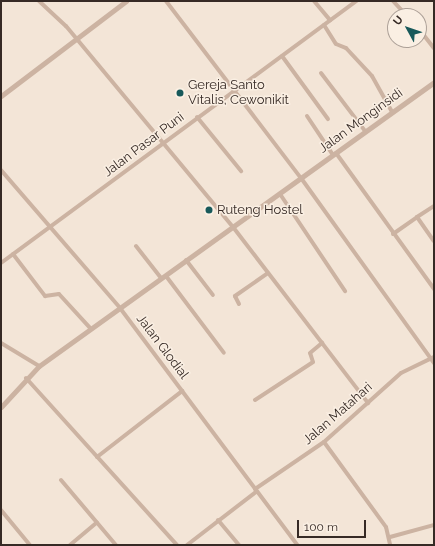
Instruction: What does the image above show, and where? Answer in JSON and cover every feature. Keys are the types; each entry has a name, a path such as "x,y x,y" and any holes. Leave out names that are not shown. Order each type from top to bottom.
{"street":[{"path":"39,1 78,40 233,227 368,403"},
{"path":"1,96 78,40 126,1"},
{"path":"166,1 301,178 433,358 434,363"},
{"path":"314,1 330,20"},
{"name":"Jalan Pasar Puni","path":"1,263 197,117 357,1"},
{"path":"324,25 336,44 346,48 372,76 392,112"},
{"path":"427,40 434,48"},
{"path":"282,56 328,119"},
{"path":"321,73 365,131"},
{"name":"Jalan Monginsidi","path":"1,407 26,377 39,366 434,82"},
{"path":"307,116 434,289"},
{"path":"197,117 241,171"},
{"name":"Jalan Glodial","path":"1,170 120,308 297,545"},
{"path":"280,194 345,291"},
{"path":"393,234 434,206"},
{"path":"417,217 434,241"},
{"path":"136,246 164,277 224,353"},
{"path":"12,254 45,296 59,294 91,329"},
{"path":"186,260 213,295"},
{"path":"238,304 235,296 268,273"},
{"path":"1,343 39,366"},
{"path":"255,400 313,362 310,353 322,343"},
{"name":"Jalan Matahari","path":"187,545 256,490 324,442 404,371 433,358"},
{"path":"26,377 177,545"},
{"path":"97,457 182,392"},
{"path":"324,442 386,527 390,537 390,545"},
{"path":"61,480 116,545"},
{"path":"1,510 30,545"},
{"path":"218,520 238,545"},
{"path":"70,545 97,522"},
{"path":"390,537 434,525"}],"place":[{"name":"Gereja Santo Vitalis, Cewonikit","path":"180,93"},
{"name":"Ruteng Hostel","path":"209,210"}]}
